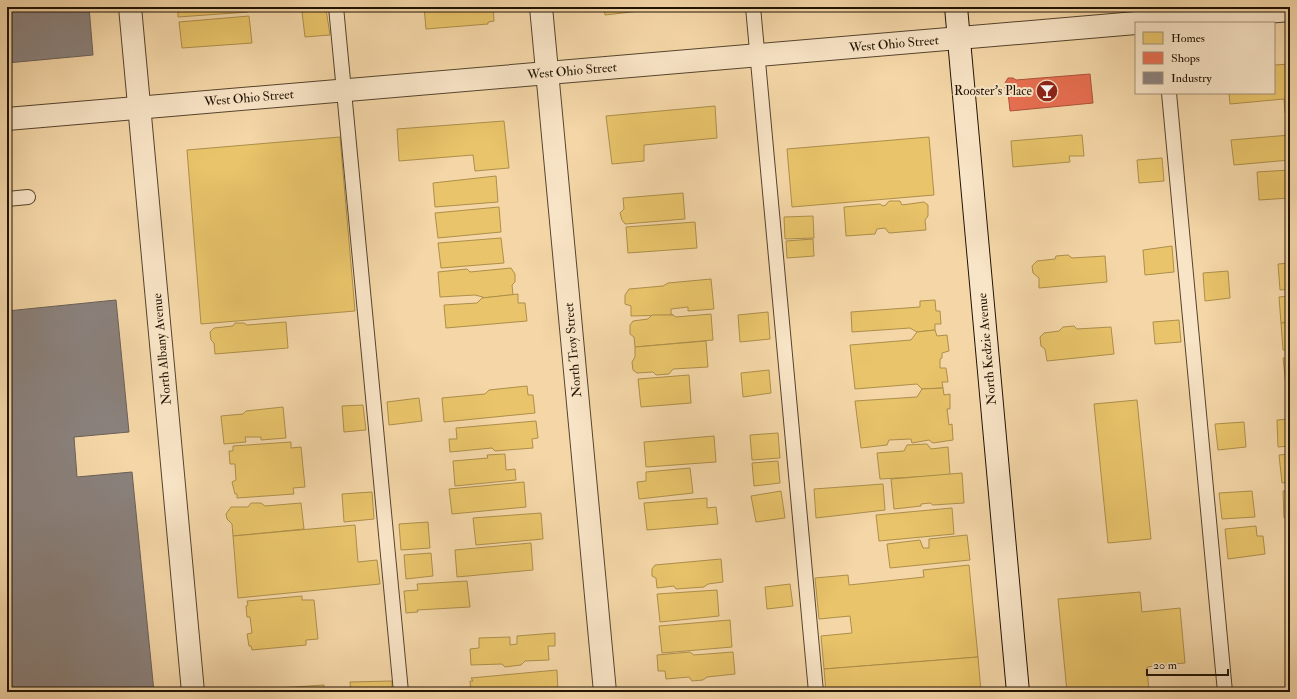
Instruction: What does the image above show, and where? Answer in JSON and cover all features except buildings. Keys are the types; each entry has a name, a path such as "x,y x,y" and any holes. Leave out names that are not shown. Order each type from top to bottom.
{"street":[{"name":"North Albany Avenue","path":"130,7 193,692"},
{"name":"North Troy Street","path":"541,7 605,692"},
{"name":"North Kedzie Avenue","path":"956,7 1018,692"},
{"name":"West Ohio Street","path":"1141,22 1162,17 1290,10"},
{"name":"West Ohio Street","path":"7,119 1135,23"}],"lane":[{"path":"336,7 401,692"},
{"path":"753,7 816,692"},
{"path":"1169,94 1225,692"},
{"path":"7,199 28,197"}],"place":[{"name":"Rooster’s Place","path":"1047,91"}]}
